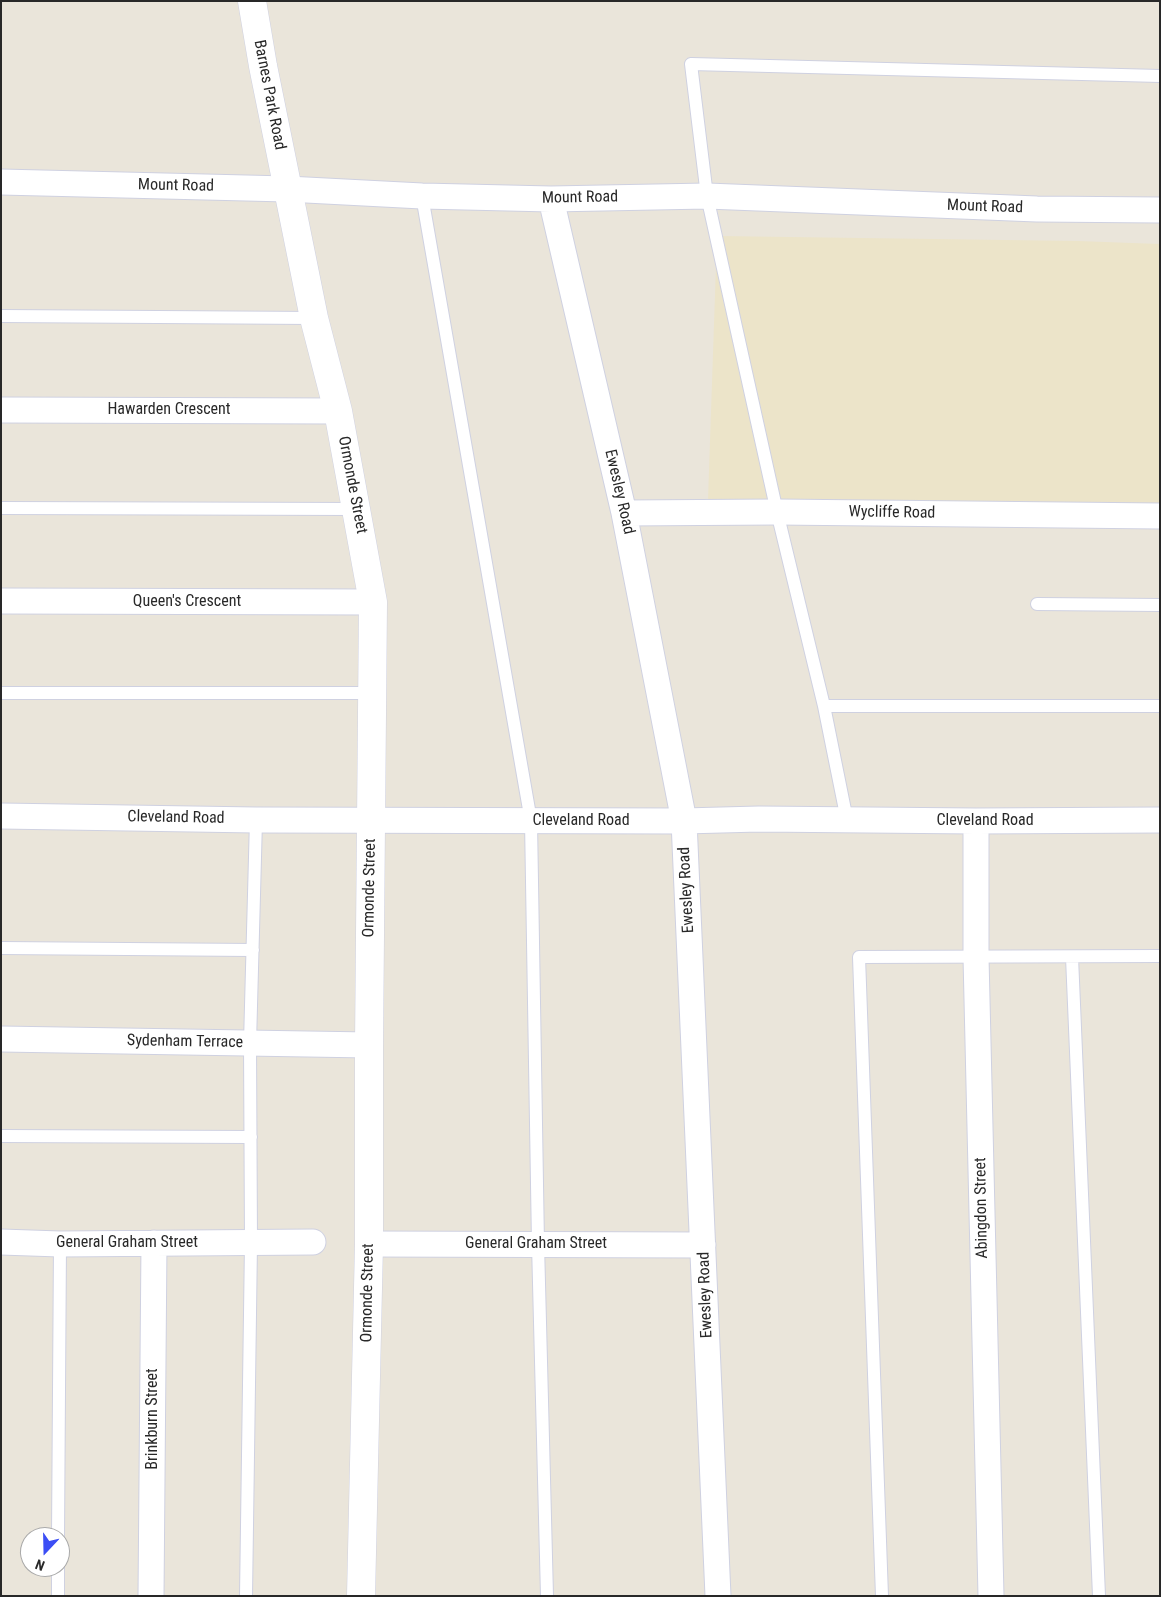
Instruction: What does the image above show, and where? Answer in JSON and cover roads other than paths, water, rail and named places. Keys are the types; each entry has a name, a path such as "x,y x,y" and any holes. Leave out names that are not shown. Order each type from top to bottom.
{"street":[{"name":"Barnes Park Road","path":"252,1 287,189"},
{"name":"Mount Road","path":"1,182 287,189 422,196 551,199 707,196 1037,209 1160,210"},
{"name":"Ormonde Street","path":"287,189 314,318 338,411 373,602 369,1244 361,1596"},
{"name":"Ewesley Road","path":"551,199 624,513 684,822 718,1596"},
{"name":"Hawarden Crescent","path":"1,410 338,411"},
{"name":"Wycliffe Road","path":"624,513 777,512 1160,516"},
{"name":"Queen's Crescent","path":"1,601 373,602"},
{"name":"Cleveland Road","path":"1,816 256,820 371,819 684,822 759,819 1160,820"},
{"name":"Abingdon Street","path":"976,821 976,957 991,1596"},
{"name":"Sydenham Terrace","path":"1,1039 369,1045"},
{"name":"General Graham Street","path":"1,1242 60,1244 313,1242"},
{"name":"Brinkburn Street","path":"151,1596 154,1243"},
{"name":"General Graham Street","path":"369,1244 704,1245"}],"lane":[{"path":"847,820 824,706 777,512 707,196 691,64 1160,76"},
{"path":"422,196 532,821 538,1244 547,1596"},
{"path":"1,316 314,318"},
{"path":"1,508 357,509"},
{"path":"1037,604 1160,605"},
{"path":"1,694 372,693"},
{"path":"824,706 1160,706"},
{"path":"246,1596 251,1138 250,1044 256,820"},
{"path":"1,948 253,950"},
{"path":"882,1596 859,957 1160,956"},
{"path":"1072,957 1099,1596"},
{"path":"1,1136 251,1138"},
{"path":"58,1527 60,1244"},
{"path":"58,1577 58,1596"}]}
